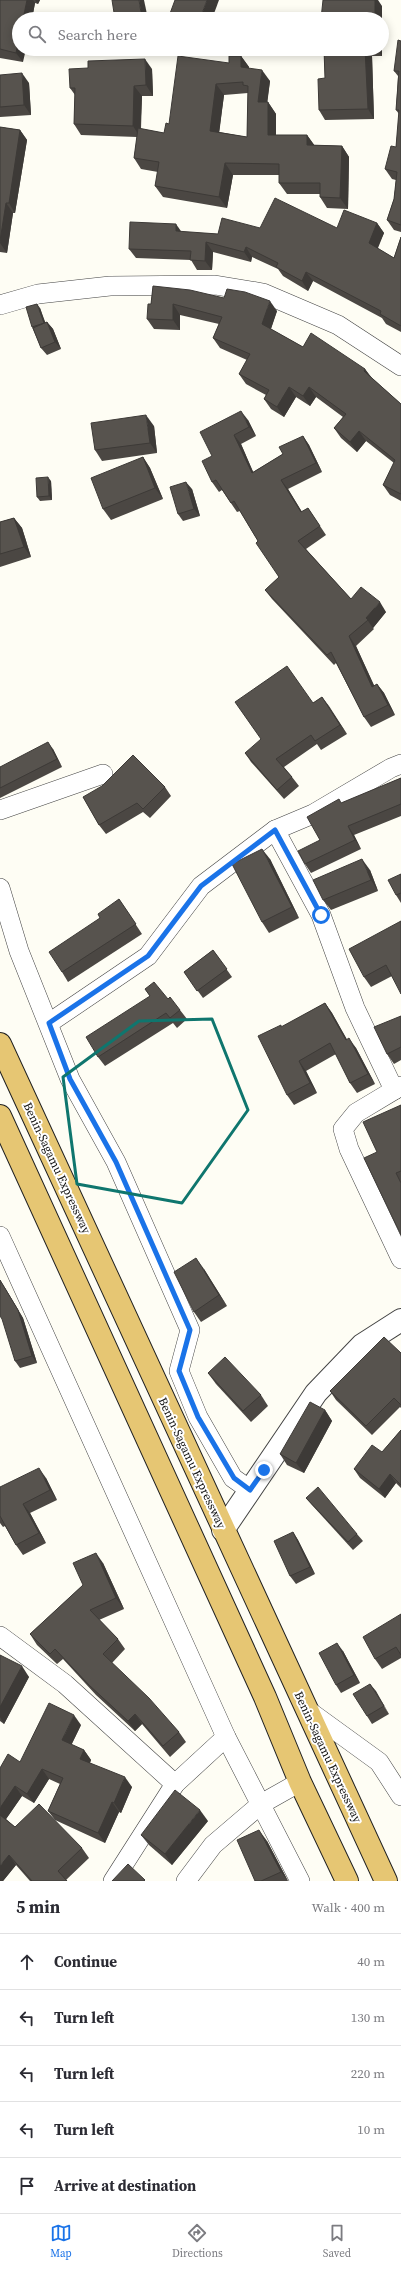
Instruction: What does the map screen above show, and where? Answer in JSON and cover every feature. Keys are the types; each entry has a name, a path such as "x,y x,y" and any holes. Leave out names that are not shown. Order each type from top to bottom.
{"highway":[{"name":"Benin-Sagamu Expressway","path":"0,1044 386,1881"},
{"path":"0,1116 265,1698 300,1782 347,1881"},
{"path":"265,1698 295,1684"}],"street":[{"path":"0,305 38,294 110,286 215,285 263,293 338,325 401,366"},
{"path":"49,1023 148,956 201,886 275,830 313,814 391,768 401,764"},
{"path":"0,810 104,774"},
{"path":"275,830 321,915 355,1008 397,1088 356,1113 343,1129 349,1149 401,1259"},
{"path":"0,888 19,951 49,1023 70,1079 116,1162 190,1330 179,1371 198,1417 234,1478 250,1490"},
{"path":"0,1236 226,1737 300,1881"},
{"path":"223,1530 316,1393 362,1345 401,1320"},
{"path":"0,1636 65,1684 175,1784"},
{"path":"306,1709 379,1762 401,1796"},
{"path":"113,1881 175,1784 226,1737"},
{"path":"186,1881 213,1845 261,1804 300,1782"}],"highlighted area":[{"path":"212,1019 248,1110 182,1203 77,1184 63,1077 139,1021"}],"building":[{"path":"0,0 27,0 24,12 12,12 12,52 0,49"},
{"path":"112,0 139,0 141,12 114,12"},
{"path":"175,0 207,0 203,12 171,12"},
{"path":"323,0 375,0 375,12 322,12"},
{"path":"398,40 401,41 401,225 387,220 394,199 397,172 385,169 391,146 396,147 399,110 396,110 399,71 394,71"},
{"path":"178,56 229,63 229,56 241,56 241,67 262,70 258,102 268,102 268,135 307,135 307,145 342,146 340,198 320,197 320,183 279,183 279,164 225,163 219,197 155,186 159,162 134,158 138,128 164,133 166,123 169,124","holes":["243,82 243,85 248,86 247,137 210,131 216,84"]},
{"path":"324,56 365,56 368,109 319,110 318,79 325,78"},
{"path":"145,59 146,85 134,86 133,126 74,124 75,88 70,88 69,69 88,68 88,61"},
{"path":"22,73 24,105 0,107 0,75"},
{"path":"0,127 20,130 9,203 6,203 0,241"},
{"path":"275,198 337,228 344,210 377,223 369,243 394,258 401,237 401,326 380,314 381,311 306,272 302,281 276,267 278,263 246,247 244,252 206,242 205,261 190,260 191,251 129,249 130,222 176,224 176,231 218,234 222,218 260,228"},
{"path":"153,286 190,290 224,298 227,289 245,292 270,301 262,324 303,347 311,333 365,369 364,371 401,404 401,494 383,485 395,460 359,431 350,442 334,428 346,414 309,387 303,396 289,387 277,407 264,399 269,390 239,374 250,354 213,338 222,317 173,304 173,320 147,319 148,304 151,304"},
{"path":"37,304 44,323 32,327 26,307"},
{"path":"47,322 55,342 41,348 33,328"},
{"path":"241,411 249,427 234,435 252,473 283,454 279,447 303,436 316,463 281,480 301,512 308,508 320,526 298,541 351,599 361,587 380,602 366,618 368,620 349,636 372,687 377,684 388,705 364,717 331,652 327,655 265,590 279,577 256,543 258,541 234,501 231,503 216,480 212,482 202,461 212,456 200,432"},
{"path":"146,415 150,443 95,450 91,423"},
{"path":"143,457 155,488 103,509 91,478"},
{"path":"48,477 49,496 37,497 36,478"},
{"path":"186,482 194,509 178,514 170,487"},
{"path":"14,518 24,547 0,554 0,522"},
{"path":"287,666 313,703 322,697 340,725 315,741 311,735 276,759 292,777 277,790 245,753 261,739 235,702"},
{"path":"48,742 57,759 0,788 0,767"},
{"path":"133,755 165,787 143,809 137,803 99,825 83,797 102,786"},
{"path":"401,778 401,804 348,826 355,840 305,864 298,851 320,840 307,817 339,799 341,803"},
{"path":"262,849 292,907 262,922 232,864"},
{"path":"362,859 371,880 323,900 313,880"},
{"path":"401,874 401,893 396,895 388,880"},
{"path":"119,899 136,924 62,972 49,952 100,918 98,914"},
{"path":"401,921 401,994 386,965 364,977 349,949"},
{"path":"213,950 227,969 197,991 184,972"},
{"path":"154,982 168,999 170,997 180,1010 170,1018 166,1013 98,1057 86,1037 150,996 145,989"},
{"path":"325,1003 346,1040 349,1038 368,1074 350,1083 330,1043 299,1061 310,1083 287,1095 258,1036 281,1025 281,1027"},
{"path":"401,1016 401,1047 387,1054 374,1027"},
{"path":"401,1105 401,1171 396,1173 401,1183 401,1235 364,1158 377,1152 363,1122"},
{"path":"196,1258 219,1295 194,1312 174,1272"},
{"path":"0,1280 18,1310 32,1356 15,1361 0,1316"},
{"path":"384,1337 401,1353 401,1405 394,1398 366,1426 330,1391"},
{"path":"225,1357 261,1395 243,1411 208,1373"},
{"path":"310,1402 325,1410 296,1463 280,1454"},
{"path":"401,1430 401,1485 390,1474 379,1489 354,1469 372,1445 382,1452"},
{"path":"39,1468 50,1490 23,1504 39,1533 16,1545 0,1516 0,1487"},
{"path":"318,1487 357,1534 348,1542 306,1498"},
{"path":"293,1532 310,1567 290,1576 274,1541"},
{"path":"96,1553 116,1598 90,1610 118,1639 103,1654 149,1698 179,1732 163,1746 135,1714 128,1721 89,1685 55,1649 50,1654 30,1634 83,1585 73,1563"},
{"path":"401,1614 401,1655 396,1647 375,1659 363,1637"},
{"path":"337,1643 354,1675 336,1685 319,1653"},
{"path":"0,1655 22,1666 0,1707"},
{"path":"370,1684 384,1706 367,1716 353,1694"},
{"path":"49,1703 74,1715 62,1740 84,1750 80,1759 125,1777 114,1803 112,1802 98,1833 48,1811 63,1778 42,1769 27,1794 15,1786 0,1808 0,1768 8,1754 20,1762"},
{"path":"175,1790 200,1810 165,1854 141,1835"},
{"path":"39,1804 82,1848 58,1871 67,1881 32,1881 9,1855 0,1866 0,1815 15,1827"},
{"path":"259,1830 281,1872 261,1881 255,1881 237,1840"},
{"path":"128,1864 145,1880 112,1881"}],"route":[{"path":"264,1470 250,1490 234,1478 198,1417 179,1371 190,1330 116,1162 70,1079 49,1023 148,956 201,886 275,830 321,915"}]}
